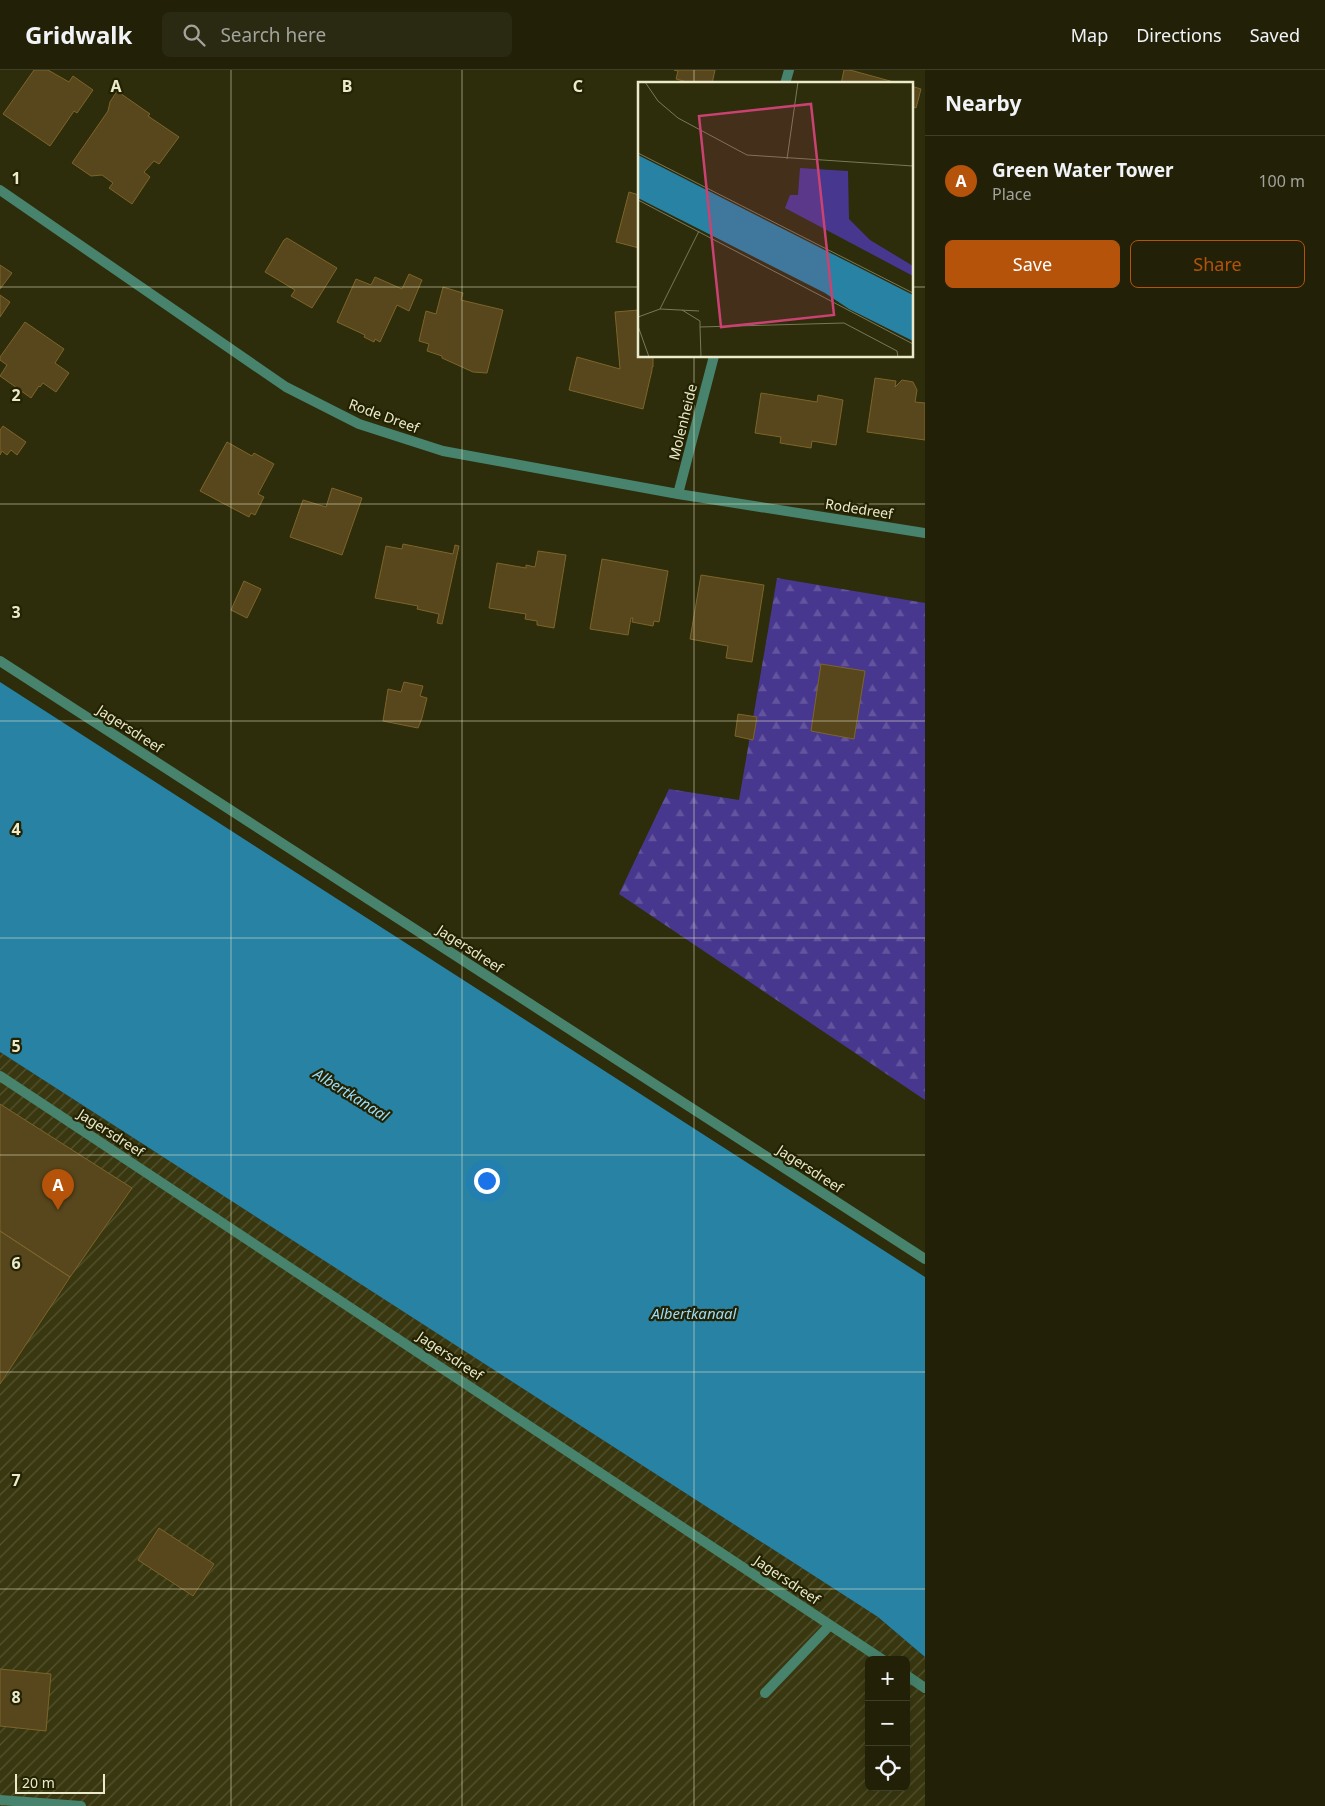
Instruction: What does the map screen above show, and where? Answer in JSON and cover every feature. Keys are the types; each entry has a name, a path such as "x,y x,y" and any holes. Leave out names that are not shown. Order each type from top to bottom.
{"street":[{"name":"Rode Dreef","path":"0,190 286,387 359,424 443,451 678,494 789,511"},
{"name":"Molenheide","path":"678,494 713,358"},
{"name":"Rodedreef","path":"789,511 925,533"},
{"name":"Jagersdreef","path":"0,661 925,1259"},
{"name":"Jagersdreef","path":"0,1076 877,1656"},
{"path":"765,1693 830,1624"},
{"path":"910,1678 925,1688"},
{"path":"0,1800 81,1806"}],"shaded area":[{"path":"0,1052 878,1617 925,1657 925,1806 0,1806"}],"green space":[{"path":"777,578 925,603 925,1100 619,894 669,789 739,800"}],"water":[{"name":"Albertkanaal","path":"0,682 925,1277 925,1657 878,1617 0,1052"}],"building":[{"path":"34,70 48,70 69,82 73,76 93,90 77,113 74,111 50,146 3,114"},
{"path":"674,70 715,70 712,82 687,82 676,79 678,71"},
{"path":"844,70 850,70 894,82 841,82"},
{"path":"912,86 921,89 916,108 912,106"},
{"path":"117,91 150,114 148,116 179,137 159,164 154,161 144,172 150,177 132,204 109,188 113,183 102,175 91,176 72,163 108,111 110,102"},
{"path":"629,192 638,195 638,248 616,242"},
{"path":"287,238 337,268 312,308 291,296 295,290 265,272"},
{"path":"0,265 12,273 0,289"},
{"path":"409,274 422,280 409,311 397,305 380,342 375,339 374,342 364,337 365,335 337,322 356,279 371,285 375,277 402,289"},
{"path":"443,287 463,293 461,300 503,310 487,373 473,372 442,358 442,356 427,351 429,344 419,341 426,311 436,314"},
{"path":"0,295 10,302 0,317"},
{"path":"638,310 638,358 653,358 653,367 643,409 569,390 577,357 620,369 615,312"},
{"path":"25,322 64,349 55,363 69,373 56,392 43,383 31,398 0,376 7,365 0,360 0,357"},
{"path":"875,378 896,381 895,387 902,380 913,382 917,390 915,402 925,403 925,440 867,432"},
{"path":"761,393 817,402 818,395 843,400 836,445 812,441 811,448 780,443 781,437 755,433"},
{"path":"3,426 26,442 17,455 11,450 7,455 2,451 0,455 0,430"},
{"path":"227,442 252,456 254,453 274,464 258,494 264,497 255,515 251,513 249,517 200,491"},
{"path":"332,488 362,498 342,555 290,537 303,500 326,507"},
{"path":"403,544 453,554 455,545 459,546 442,624 437,623 439,614 417,609 418,606 375,598 386,546 402,549"},
{"path":"538,551 566,555 554,628 537,625 537,621 525,619 526,614 489,608 497,563 526,568 526,565 535,567"},
{"path":"602,559 668,571 659,622 654,621 653,626 632,622 633,618 631,618 628,635 590,629"},
{"path":"701,575 764,585 752,662 726,658 728,646 690,639"},
{"path":"244,581 261,589 247,618 231,610"},
{"path":"821,664 865,671 854,739 811,731"},
{"path":"404,682 423,686 420,696 427,698 418,728 383,721 388,689 401,692"},
{"path":"738,714 757,717 753,740 735,736"},
{"path":"0,1104 132,1188 70,1277 0,1231"},
{"path":"0,1231 70,1277 0,1384"},
{"path":"159,1528 214,1564 193,1596 138,1560"},
{"path":"0,1669 51,1674 46,1731 0,1726"}],"place":[{"name":"Green Water Tower","path":"58,1210"}]}
